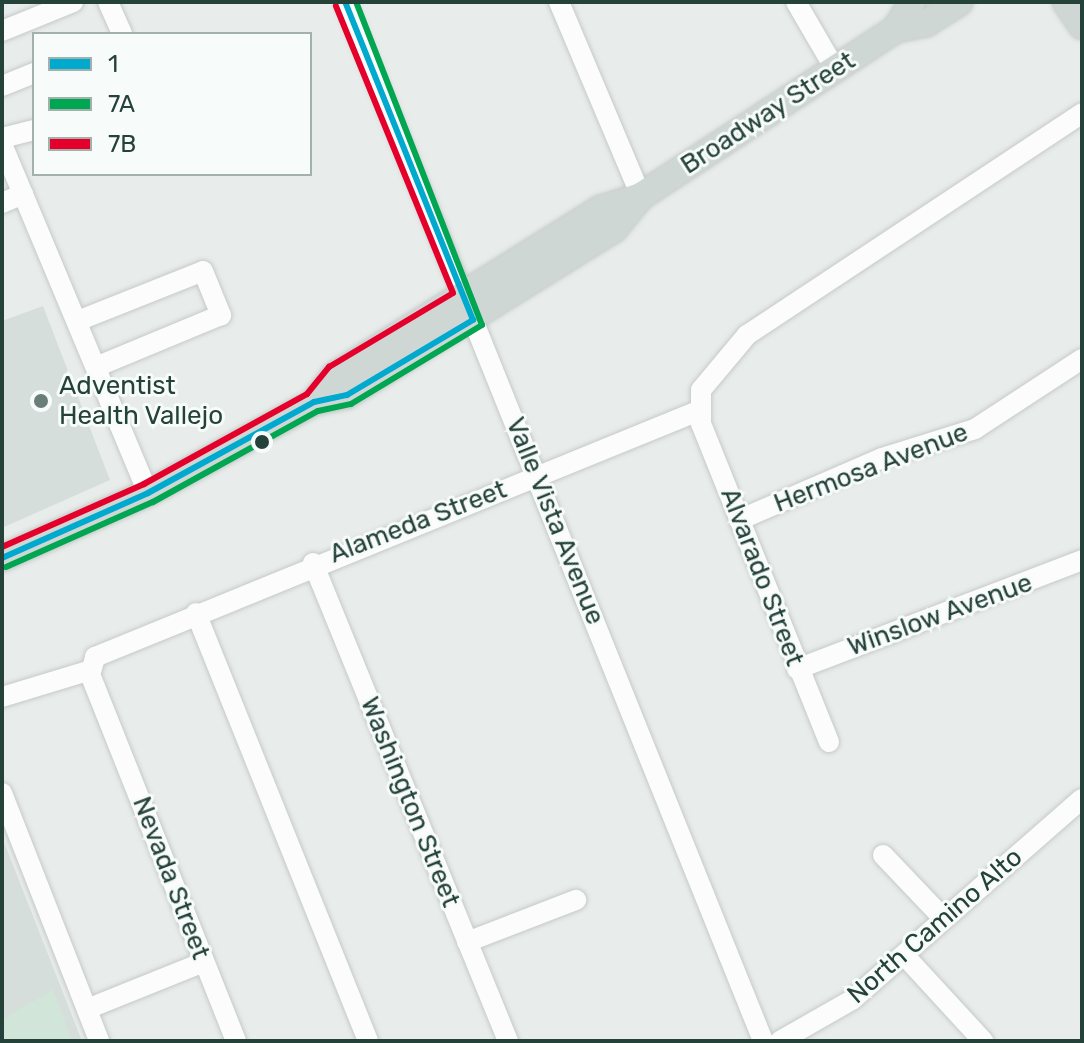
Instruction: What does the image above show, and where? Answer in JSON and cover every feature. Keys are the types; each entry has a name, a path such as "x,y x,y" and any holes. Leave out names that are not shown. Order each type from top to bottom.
{"main road":[{"name":"Broadway Street","path":"896,29 912,2"},
{"name":"Broadway Street","path":"2,558 148,493 314,402 347,395 469,308 614,229 641,196 896,29 926,23 959,2"},
{"path":"1066,2 1082,26"}],"street":[{"path":"2,31 38,9 73,2"},
{"path":"108,2 121,32"},
{"name":"Valle Vista Avenue","path":"345,2 763,1041"},
{"path":"559,2 641,196"},
{"path":"796,2 835,69"},
{"path":"2,86 32,74"},
{"path":"698,411 701,390 747,335 1082,113"},
{"path":"32,131 2,141 80,320 148,493"},
{"path":"2,203 23,194"},
{"path":"80,320 203,271 221,315 98,366"},
{"name":"Hermosa Avenue","path":"739,520 882,458 975,429 1082,359"},
{"name":"Alameda Street","path":"91,670 105,650 313,563 698,411"},
{"name":"Alvarado Street","path":"698,411 797,669 829,742"},
{"name":"Winslow Avenue","path":"797,669 1082,560"},
{"name":"Washington Street","path":"313,563 508,1041"},
{"path":"196,613 368,1041"},
{"path":"2,697 91,670"},
{"name":"Nevada Street","path":"91,670 236,1041"},
{"path":"2,793 99,1041"},
{"name":"North Camino Alto","path":"780,1041 852,1000 1082,799"},
{"path":"883,855 943,918"},
{"path":"467,942 576,900"},
{"path":"904,955 983,1041"},
{"path":"87,1009 204,962"}],"shaded area":[{"name":"Adventist Health Vallejo","path":"43,306 110,480 2,528 2,321"},
{"path":"2,837 82,1041 2,1041"}],"green space":[{"path":"53,990 72,1041 2,1041 2,1020"}],"transit line":[{"name":"1","path":"2,558 148,493 314,402 347,395 473,320 345,2"},
{"name":"7A","path":"6,567 153,502 318,411 351,404 482,325 356,2"},
{"name":"7B","path":"2,547 144,484 307,394 329,367 453,293 336,6"}],"place":[{"name":"Adventist Health Vallejo","path":"41,401"}]}
